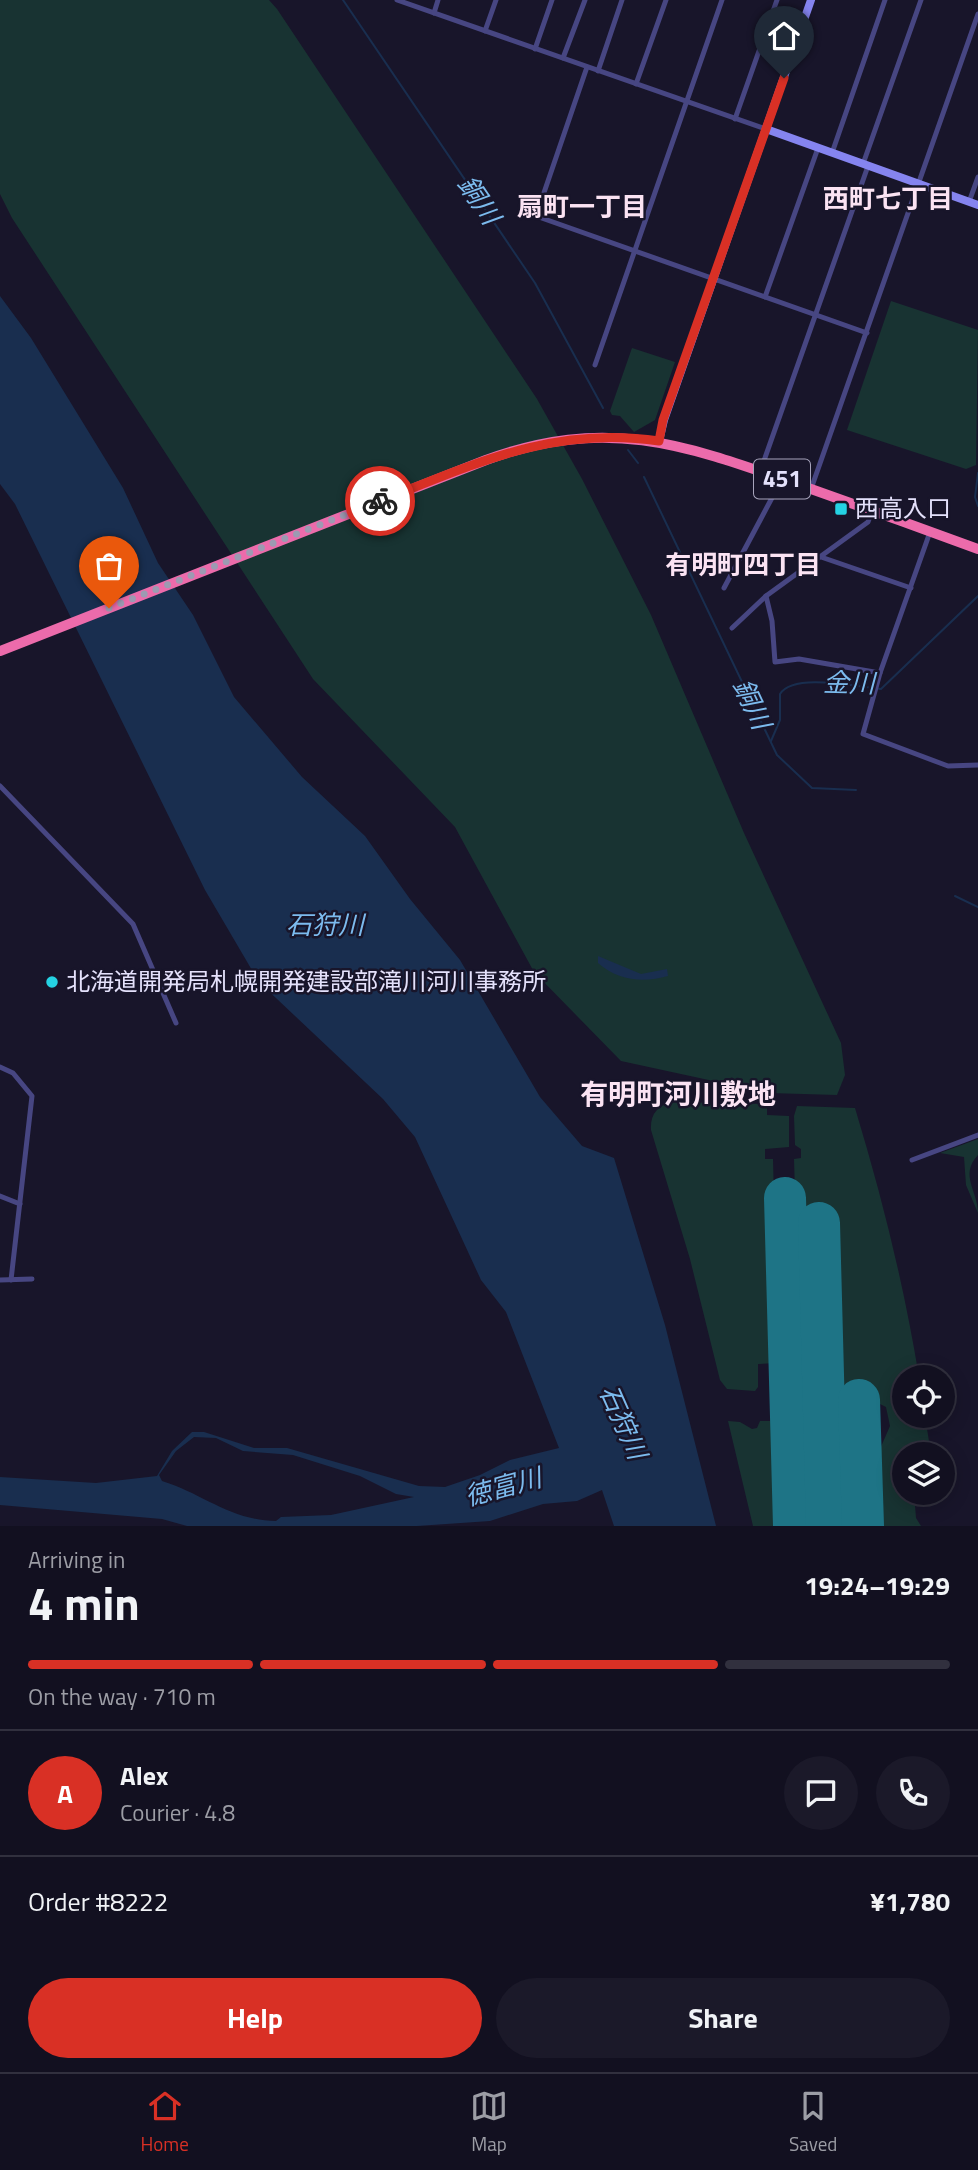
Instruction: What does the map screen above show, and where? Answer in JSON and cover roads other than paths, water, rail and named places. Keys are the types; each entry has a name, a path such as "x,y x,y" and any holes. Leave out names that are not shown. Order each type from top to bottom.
{"highway":[{"name":"451","path":"6,649 486,460 533,445 579,438 625,437 659,441 782,479 978,549"}],"street":[{"path":"397,0 974,204 978,177"},
{"path":"434,13 438,0"},
{"path":"485,31 496,0"},
{"path":"535,48 552,0"},
{"path":"563,58 585,0"},
{"path":"598,71 622,0"},
{"path":"636,84 666,0"},
{"path":"595,365 722,0"},
{"path":"735,118 777,0"},
{"path":"832,153 885,0"},
{"path":"761,472 922,0"},
{"path":"659,441 663,420 809,1"},
{"path":"811,489 978,15"},
{"path":"587,67 536,216 867,333"},
{"path":"765,297 818,148"},
{"path":"724,588 782,479"},
{"path":"732,628 766,596 868,523 872,511"},
{"path":"930,532 880,673 863,734 948,766 978,765"},
{"path":"821,557 911,588"},
{"path":"766,596 772,621 775,662 799,659 880,673"},
{"path":"0,786 133,924 176,1023"},
{"path":"0,1068 13,1073 32,1096 11,1280"},
{"path":"912,1160 978,1135"},
{"path":"0,1196 20,1204"},
{"path":"0,1280 32,1279"}],"water":[{"name":"石狩川","path":"0,296 31,338 123,488 158,563 193,615 234,697 302,777 365,836 410,899 460,960 540,1097 582,1146 614,1158 665,1325 716,1526 614,1526 602,1490 577,1501 543,1504 490,1521 417,1526 187,1526 162,1519 0,1505 0,1477 96,1483 157,1476 172,1451 192,1432 204,1432 254,1448 287,1448 419,1486 445,1487 480,1475 510,1460 559,1448 506,1312 481,1280 415,1137 383,1099 259,982 205,890 15,504 0,484","holes":["194,1437 216,1438 243,1451 293,1455 360,1476 396,1494 414,1497 331,1515 281,1517 276,1521 259,1520 230,1511 162,1481 159,1475 176,1451"]},
{"path":"598,956 641,974 667,969 668,976 641,980 623,977 598,963"}],"waterway":[{"name":"銅川","path":"343,0 535,283 603,408"},
{"name":"銅川","path":"628,450 638,463"},
{"name":"金川","path":"978,473 975,497 978,506"},
{"name":"銅川","path":"644,477 777,755 812,788 856,790"},
{"name":"金川","path":"771,741 780,720 780,694 787,687 827,682 881,689 978,596"},
{"path":"955,896 978,907"}],"place":[{"name":"西高入口","path":"841,509"},
{"name":"北海道開発局札幌開発建設部滝川河川事務所","path":"52,982"}],"district":[{"name":"西町七丁目","path":"888,199"},
{"name":"扇町一丁目","path":"582,207"},
{"name":"有明町四丁目","path":"743,565"},
{"name":"有明町河川敷地","path":"678,1094"}],"water label":[{"name":"徳富川","path":"503,1487"}]}
